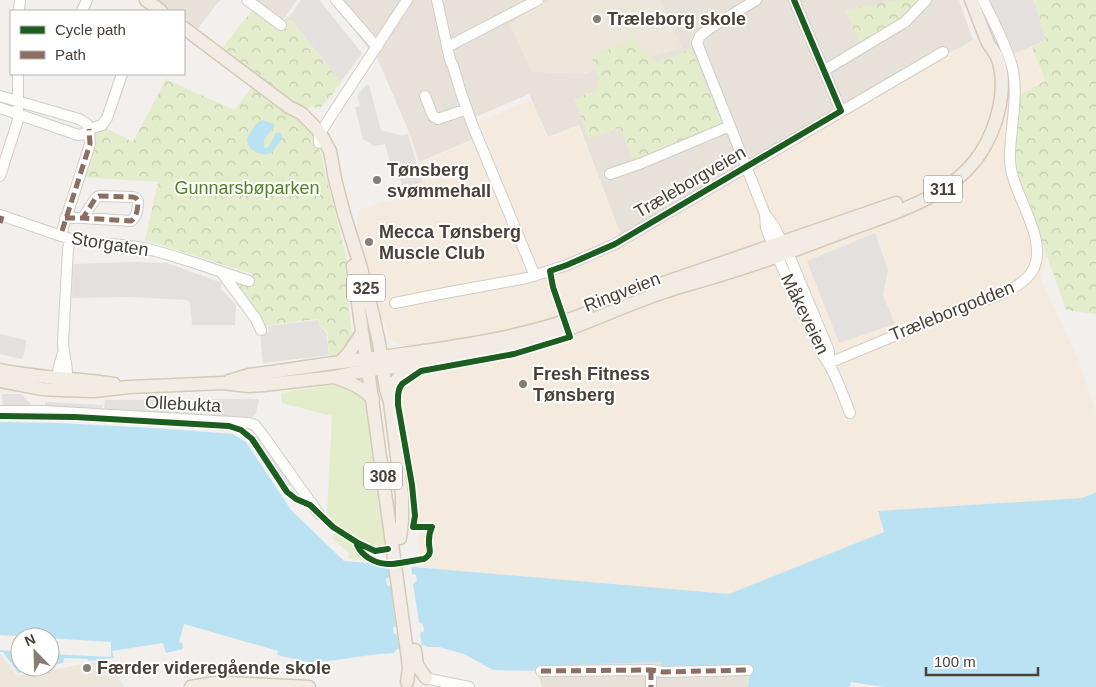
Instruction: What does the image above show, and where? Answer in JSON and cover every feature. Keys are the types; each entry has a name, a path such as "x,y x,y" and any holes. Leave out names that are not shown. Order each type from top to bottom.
{"main road":[{"name":"Ringveien","path":"375,363 544,327 581,315 661,284 871,221 916,203 952,183 967,170 980,154 996,122 1000,103 999,64 971,0"},
{"name":"325","path":"185,29 289,107 304,116 319,138 326,142 330,151 335,180 361,268 377,334 375,363"},
{"name":"325","path":"346,220 362,333 375,363"},
{"name":"Ringveien","path":"375,363 411,364 472,356 533,341 568,330 614,310 664,292 717,276 780,249"},
{"name":"325","path":"361,317 375,363"},
{"path":"340,362 348,354 362,333"},
{"path":"223,383 249,375 340,362 375,363"},
{"path":"0,381 35,388 62,382 96,381 129,387 223,383 248,386 334,377 375,363"},
{"name":"308","path":"375,363 372,399 398,547 412,659 403,685"},
{"name":"308","path":"375,363 390,402 402,495 402,521 398,547"},
{"name":"308","path":"375,363 395,506 398,547"},
{"name":"308","path":"390,402 395,382 411,364"},
{"path":"0,370 62,382"},
{"path":"334,377 357,386 372,399"},
{"name":"308","path":"412,659 430,681"},
{"name":"308","path":"403,685 416,677 430,681"},
{"path":"191,687 214,683 309,687"}],"street":[{"path":"247,0 281,26"},
{"path":"336,0 376,47"},
{"path":"319,138 407,0"},
{"path":"437,0 450,60 454,66 467,109 535,276"},
{"path":"447,47 538,0"},
{"path":"756,0 710,28 700,36 697,43 765,214 766,228 780,249"},
{"path":"794,0 842,111"},
{"path":"825,70 905,22 926,0"},
{"name":"Træleborgodden","path":"829,363 1015,288 1028,277 1034,268 1037,241 1014,184 1010,168 1014,90 1012,68 1006,50 983,0"},
{"name":"Træleborgveien","path":"395,303 535,276 567,265 615,244 943,52"},
{"path":"0,176 18,120 18,75"},
{"path":"0,108 78,135 84,134 89,129 102,125 107,118 122,75"},
{"path":"0,96 79,119 87,124 90,144 62,231"},
{"path":"425,96 435,118 441,118 467,109"},
{"path":"610,174 642,163 730,126"},
{"path":"65,218 132,221 136,214 138,200 133,197 99,196 83,218"},
{"name":"Storgaten","path":"1,218 70,240 142,248 250,281"},
{"path":"62,382 67,363 63,353 70,240"},
{"name":"Måkeveien","path":"780,249 829,351 829,363 850,413"},
{"path":"221,272 256,319 261,330"},
{"name":"Ollebukta","path":"0,411 44,411 249,423 255,425 262,434 319,514"},
{"path":"651,670 652,687"},
{"path":"541,671 651,670 663,672 748,670"},
{"path":"430,681 469,687"}],"shaded area":[{"path":"151,0 220,0 195,32 185,25 185,10 165,10"},
{"path":"253,0 297,0 281,22"},
{"path":"301,0 319,0 362,53 341,82 289,17"},
{"path":"330,0 959,0 973,40 621,235 579,125 548,137 529,94 475,117 483,135 419,162 409,132 378,60"},
{"path":"549,0 660,0 682,48 583,74 532,72 510,25 526,12"},
{"path":"977,0 1033,0 1046,40 1032,47 1044,81 1026,91 1023,169 1049,243 1045,268 1040,277 1079,362 1096,413 1096,489 1082,498 878,512 884,532 729,594 422,568 401,405 402,386 417,378 417,374 411,350 390,339 375,297 357,227 360,209 419,192 418,164 484,136 478,122 531,100 548,139 578,126 621,235 973,40 991,33"},
{"path":"983,0 1033,0 1046,40 1008,56"},
{"path":"366,85 369,85 381,130 402,136 408,134 422,182 409,186 408,183 402,185 397,169 392,170 385,144 374,146 363,139 355,107 360,106 357,95"},
{"path":"875,233 888,270 883,295 895,324 839,343 807,261"},
{"path":"167,263 222,283 220,288 236,305 235,325 192,325 190,302 187,300 129,297 72,298 73,264"},
{"path":"318,320 319,325 326,332 329,355 263,363 260,333 269,332 268,326"},
{"path":"0,334 26,340 22,359 0,354"},
{"path":"2,394 21,394 34,407 3,407"},
{"path":"259,399 256,413 251,418 104,411 105,400"},
{"path":"45,402 102,405 102,410 45,408"},
{"path":"262,434 296,481 288,487 255,439"},
{"name":"Færder videregående skole","path":"0,653 10,667 10,677 60,677 60,668 107,660 125,687 0,687"},
{"path":"661,662 662,670 750,669 748,687 542,687 537,671 538,666"}],"green space":[{"path":"898,0 919,0 902,19 860,44 845,10"},
{"path":"1033,0 1096,0 1096,314 1066,310 1017,169 1015,97 1045,81 1032,47 1046,40"},
{"path":"253,9 280,27 288,16 341,82 319,109 311,106 305,111 223,47"},
{"path":"633,39 656,62 691,49 723,126 633,160 620,127 589,139 574,99 595,91 600,81 592,57"},
{"name":"Gunnarsbøparken","path":"166,79 234,110 255,83 299,119 317,140 347,260 347,292 352,335 346,347 337,357 330,358 327,331 319,325 318,319 264,326 235,282 248,286 253,274 145,240 158,182 82,177 90,135 102,126 133,142"},
{"path":"338,384 357,394 370,411 390,548 373,549 356,541 327,515 332,416 282,403 281,393"},
{"path":"335,533 352,543 367,561 348,558 349,553 332,538"}],"water":[{"path":"263,120 274,124 274,128 264,140 265,148 268,147 277,132 281,133 282,137 272,152 268,154 256,152 250,148 247,141 248,135 255,125"},
{"path":"0,422 56,423 233,434 246,442 291,510 344,561 729,594 884,532 878,511 1082,498 1096,492 1096,687 884,687 851,682 850,687 748,687 750,669 662,671 661,662 538,666 537,671 493,670 464,654 424,645 397,649 394,653 308,662 277,655 278,651 184,624 179,642 182,643 183,649 166,653 163,643 112,651 114,658 89,661 87,659 64,658 63,663 60,664 60,654 111,657 111,642 60,639 60,627 10,627 10,636 0,635"},
{"path":"0,650 10,651 10,662 3,652 0,652"}],"pier":[{"path":"388,562 411,564 412,574 416,575 417,581 413,584 419,622 423,624 424,631 420,633 422,648 400,651 398,635 394,634 393,628 396,626 391,587 387,585 386,579 389,577"}],"marked path":[{"path":"62,231 90,144 89,129"},
{"path":"65,218 83,218 99,196 133,197 138,201 136,215 131,221 83,218"},
{"path":"0,223 2,216"},
{"path":"651,670 651,687"},
{"path":"541,671 651,670 663,672 748,670"}],"cycle path":[{"path":"358,543 359,549 365,556 387,564 424,559 430,553 429,536 432,527 413,527 415,516 412,485 398,405 399,391 402,384 421,371 514,354 570,337 553,287 550,271 615,244 841,111 794,0"},
{"path":"0,416 75,417 229,426 241,430 252,439 287,492 296,499 310,505 333,527 358,543 375,551 388,549"}],"place":[{"name":"Træleborg skole","path":"597,19"},
{"name":"Tønsberg svømmehall","path":"377,180"},
{"name":"Mecca Tønsberg Muscle Club","path":"369,242"},
{"name":"Fresh Fitness Tønsberg","path":"523,384"},
{"name":"Færder videregående skole","path":"87,668"}]}
